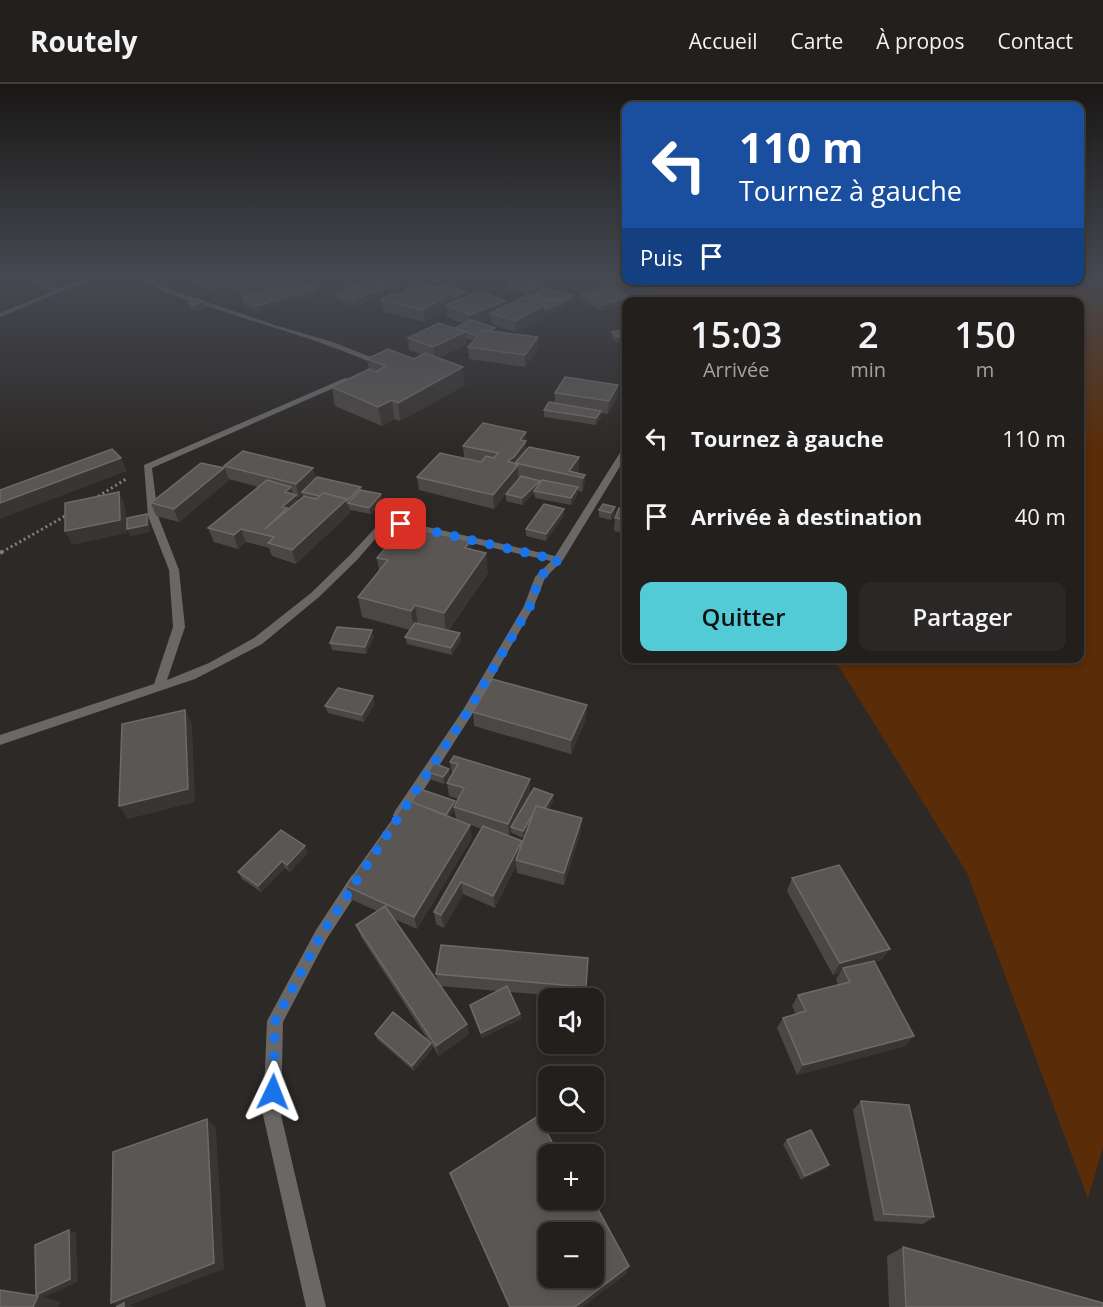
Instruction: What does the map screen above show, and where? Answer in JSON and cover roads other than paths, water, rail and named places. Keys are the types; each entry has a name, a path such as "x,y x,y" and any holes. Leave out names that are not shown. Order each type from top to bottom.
{"street":[{"path":"159,686 179,627 174,570 153,516 147,467 375,366 373,361 331,343 304,335"},
{"path":"391,829 472,703 530,606 540,577 558,560 622,456"},
{"path":"0,740 191,676 258,641 315,595 379,529 388,526 401,524 558,560"},
{"path":"316,1307 272,1115 275,1021 321,935 365,867"}]}
